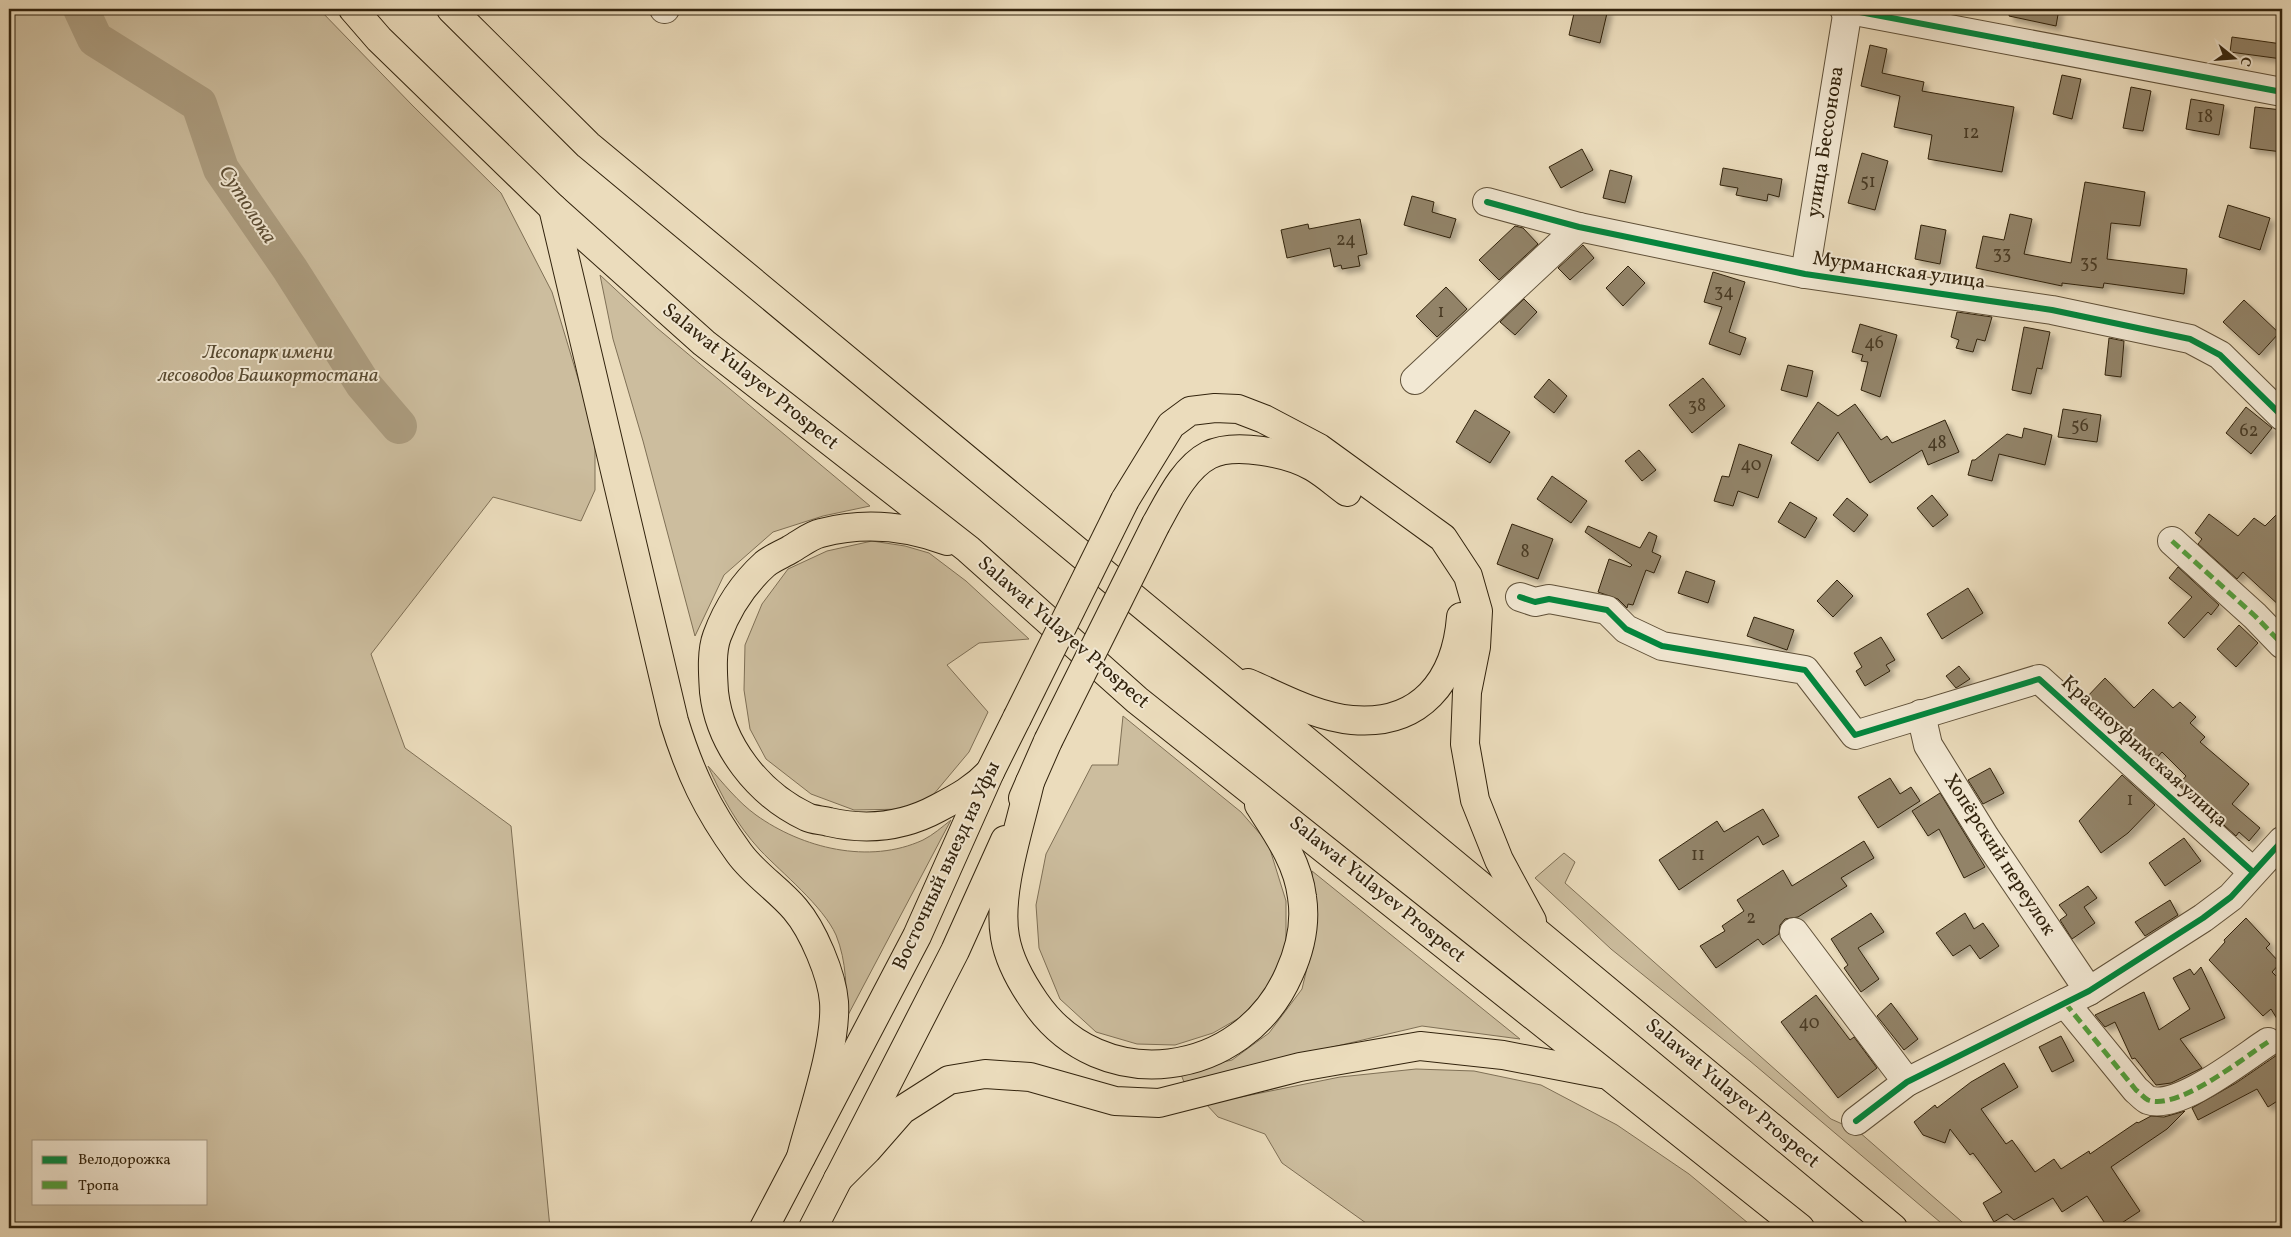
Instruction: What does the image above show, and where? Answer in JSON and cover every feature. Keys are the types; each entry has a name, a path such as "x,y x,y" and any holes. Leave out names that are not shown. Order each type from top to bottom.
{"main road":[{"name":"Salawat Yulayev Prospect","path":"353,9 386,46 553,208 704,343 968,549 1137,700 1244,783 1606,1075 1800,1228"},
{"name":"Salawat Yulayev Prospect","path":"451,9 588,145 1220,672 1894,1228"},
{"path":"553,208 674,721 688,766 705,803 740,855 796,910 814,939 834,1002 831,1038 801,1157"},
{"name":"Восточный выезд из Уфы","path":"764,1228 917,936 990,772 1125,500 1171,425 1190,411 1215,408 1238,409 1264,419 1319,448 1443,538 1468,576 1478,611 1476,647 1467,692 1465,744 1475,800 1499,860 1538,934"},
{"name":"Восточный выезд из Уфы","path":"813,1228 955,951 1048,742 1156,524 1181,480 1209,455 1238,448 1276,454 1312,467 1433,554 1454,587 1461,617 1458,648 1446,676 1429,696 1407,713 1380,720 1351,720 1307,709 1220,672"},
{"path":"968,549 921,531 874,526 820,533 766,563 736,597 716,637 712,673 717,712 728,741 748,772 776,797 808,817 840,824 876,828 904,823 929,813 973,790 990,772"},
{"path":"1030,782 1004,894 1005,937 1018,978 1047,1019 1081,1047 1122,1062 1151,1064 1180,1061 1228,1046 1268,1010 1284,987 1296,958 1302,928 1302,897 1295,869 1281,838 1244,783"},
{"path":"838,1179 867,1150 902,1110 949,1080 985,1074 1030,1077 1115,1102 1159,1103 1300,1067 1420,1046 1503,1055 1606,1075"}],"street":[{"path":"1847,9 2282,92"},
{"name":"улица Бессонова","path":"1805,274 1847,9"},
{"name":"Мурманская улица","path":"1486,202 1579,227 1805,274 2052,310 2190,339 2220,355 2282,416"},
{"path":"1415,380 1579,227"},
{"path":"2172,541 2255,616 2282,644"},
{"name":"Красноуфимская улица","path":"1520,597 1535,602 1549,599 1607,610 1626,628 1662,646 1805,670 1855,735 2039,679 2253,872"},
{"name":"Хопёрский переулок","path":"1921,714 1928,745 1985,837 2089,991"},
{"path":"1856,1121 1907,1082 2089,991 2203,918 2231,897 2282,840"},
{"path":"1794,932 1907,1082"},
{"path":"2065,1003 2136,1090 2148,1100 2165,1101 2199,1088 2268,1042"}],"green space":[{"name":"Лесопарк имени лесоводов Башкортостана","path":"9,9 319,9 501,193 552,292 595,435 595,490 581,521 493,497 371,654 405,748 511,826 550,1228 9,1228"},
{"path":"600,275 657,328 870,506 823,516 773,532 724,575 695,636 643,441 613,339"},
{"path":"872,541 905,546 929,553 966,581 1029,639 979,643 947,665 988,712 969,752 933,795 906,809 854,810 811,794 766,759 750,729 744,690 745,645 762,604 788,569 827,551"},
{"path":"1123,716 1241,812 1268,843 1286,901 1286,943 1273,982 1241,1017 1213,1033 1175,1045 1137,1044 1096,1032 1060,999 1039,948 1036,905 1046,854 1092,765 1118,765"},
{"path":"708,766 749,810 774,827 815,844 836,849 859,852 881,851 902,847 927,838 951,820 847,1017 842,955 840,945 830,924 812,901 760,850 744,831 725,800"},
{"path":"1564,853 1575,862 1565,883 1831,1119 1858,1131 1969,1228 1947,1228 1750,1061 1611,949 1535,878"},
{"path":"1312,871 1520,1039 1422,1026 1184,1082 1180,1072 1232,1060 1269,1033 1302,989 1315,934"},
{"path":"1416,1069 1474,1071 1541,1085 1617,1125 1689,1174 1754,1228 1373,1228 1282,1163 1265,1134 1218,1117 1206,1104 1340,1077"}],"building":[{"path":"1575,9 1608,9 1600,43 1569,35"},
{"path":"2010,9 2059,9 2056,26 2009,16"},
{"path":"2232,37 2282,44 2282,59 2230,52"},
{"path":"1870,45 1887,49 1882,73 1924,82 1922,91 2014,107 2002,172 1928,159 1932,135 1894,127 1900,96 1861,86"},
{"path":"2062,75 2081,79 2072,119 2053,114"},
{"path":"2131,87 2151,91 2143,131 2123,128"},
{"path":"2191,99 2224,105 2219,135 2186,129"},
{"path":"2255,107 2282,110 2282,152 2250,148"},
{"path":"1582,149 1593,170 1561,188 1549,167"},
{"path":"1862,153 1888,161 1875,210 1848,203"},
{"path":"1723,168 1782,179 1779,197 1768,194 1767,201 1736,195 1738,188 1720,185"},
{"path":"1610,170 1632,176 1625,203 1603,198"},
{"path":"2085,182 2145,192 2140,226 2111,223 2107,259 2187,269 2184,294 2104,283 2103,288 2062,283 2062,286 1976,268 1983,236 2004,240 2010,214 2032,219 2024,254 2071,263"},
{"path":"1412,196 1434,202 1432,212 1456,219 1450,238 1404,225"},
{"path":"2228,205 2270,218 2260,250 2219,237"},
{"path":"1360,219 1367,254 1358,256 1360,266 1342,269 1341,265 1334,267 1330,248 1287,258 1281,230 1308,224 1309,229"},
{"path":"1921,225 1946,230 1940,264 1915,259"},
{"path":"1515,226 1523,228 1538,244 1499,280 1479,260"},
{"path":"1583,245 1594,258 1570,280 1558,268"},
{"path":"1628,266 1645,283 1623,306 1606,288"},
{"path":"1713,272 1745,282 1729,332 1746,338 1740,355 1709,344 1722,307 1704,302"},
{"path":"1446,287 1467,309 1437,337 1416,316"},
{"path":"1524,299 1537,312 1515,335 1500,322"},
{"path":"2244,300 2279,333 2259,355 2223,322"},
{"path":"1957,312 1992,317 1985,341 1977,339 1973,352 1956,348 1959,340 1951,337"},
{"path":"1860,324 1897,335 1880,397 1861,390 1868,362 1861,361 1863,355 1852,352"},
{"path":"2024,327 2050,332 2042,369 2037,368 2031,394 2012,390"},
{"path":"2109,338 2124,341 2121,377 2105,375"},
{"path":"1788,365 1813,371 1807,397 1781,390"},
{"path":"1703,378 1725,406 1692,433 1669,405"},
{"path":"1549,379 1567,396 1554,413 1534,397"},
{"path":"1818,402 1838,416 1855,404 1881,440 1887,436 1892,443 1945,420 1959,452 1928,465 1922,450 1870,483 1838,432 1818,461 1791,443"},
{"path":"2246,407 2272,428 2251,454 2226,433"},
{"path":"2063,409 2101,415 2097,442 2058,437"},
{"path":"1475,410 1510,432 1490,463 1456,442"},
{"path":"2024,428 2052,435 2045,465 1999,454 1992,481 1968,475 1972,460 1975,460 2007,434 2022,438"},
{"path":"1739,444 1772,455 1758,498 1738,491 1733,506 1714,501 1722,476 1729,477"},
{"path":"1639,450 1656,470 1642,481 1625,461"},
{"path":"1552,476 1587,501 1571,523 1537,499"},
{"path":"1932,495 1948,515 1933,527 1917,508"},
{"path":"1847,498 1868,515 1854,532 1833,515"},
{"path":"1790,502 1817,518 1805,538 1778,522"},
{"path":"2282,509 2282,608 2243,572 2237,579 2198,544 2202,539 2195,533 2209,514 2238,536 2254,518 2265,526"},
{"path":"1512,524 1553,539 1538,579 1497,564"},
{"path":"1588,526 1640,548 1649,532 1657,536 1652,552 1661,556 1654,573 1646,570 1633,605 1628,604 1627,608 1618,599 1598,592 1609,559 1630,567 1632,565 1585,532"},
{"path":"2178,567 2219,605 2211,615 2208,612 2184,638 2168,623 2192,597 2169,578"},
{"path":"1686,571 1715,581 1708,603 1678,593"},
{"path":"1837,580 1853,596 1833,617 1817,601"},
{"path":"1968,588 1983,613 1942,639 1927,614"},
{"path":"1754,617 1794,630 1787,650 1747,636"},
{"path":"2239,625 2258,643 2236,667 2217,649"},
{"path":"1881,637 1895,660 1886,665 1890,671 1865,686 1856,671 1862,667 1854,653"},
{"path":"1959,666 1970,679 1956,688 1946,676"},
{"path":"2105,678 2134,708 2153,689 2173,708 2180,702 2196,717 2190,723 2205,737 2200,742 2249,784 2232,804 2260,828 2249,841 2239,832 2236,836 2179,784 2186,776 2162,752 2154,761 2107,714 2104,717 2085,699"},
{"path":"1990,768 2004,793 1983,804 1968,780"},
{"path":"2122,775 2155,805 2128,833 2101,853 2079,821"},
{"path":"1890,778 1900,794 1911,787 1920,801 1878,828 1858,797"},
{"path":"1940,793 1985,867 1964,878 1939,829 1928,836 1912,811"},
{"path":"1763,809 1779,836 1763,845 1758,836 1679,890 1659,860 1717,821 1724,832"},
{"path":"2184,838 2201,861 2165,886 2149,863"},
{"path":"1864,841 1874,858 1841,878 1847,886 1798,917 1785,919 1780,925 1779,934 1763,945 1758,939 1716,968 1700,946 1725,931 1722,926 1744,911 1737,900 1783,870 1792,886"},
{"path":"2088,886 2097,898 2084,907 2095,923 2072,939 2060,920 2067,915 2059,905"},
{"path":"2170,900 2178,915 2145,936 2135,922"},
{"path":"1871,913 1884,932 1858,948 1879,979 1861,992 1844,968 1848,965 1831,939"},
{"path":"1965,913 1974,929 1983,923 1999,946 1980,959 1970,945 1953,956 1936,933"},
{"path":"2246,918 2270,944 2266,948 2280,963 2272,972 2282,982 2282,1027 2271,1009 2263,1016 2209,960 2225,942 2224,940"},
{"path":"2201,967 2225,1018 2180,1039 2202,1068 2171,1083 2156,1085 2135,1058 2132,1059 2115,1022 2105,1027 2095,1015 2144,992 2159,1030 2190,1009 2173,978 2190,969 2194,975"},
{"path":"1816,995 1850,1040 1854,1037 1877,1068 1838,1098 1781,1022"},
{"path":"1891,1003 1918,1039 1904,1050 1877,1016"},
{"path":"2061,1036 2074,1061 2052,1072 2039,1047"},
{"path":"2282,1048 2282,1098 2268,1107 2257,1089 2198,1120 2192,1108 2236,1083 2277,1055"},
{"path":"2004,1063 2018,1087 1981,1109 2006,1144 2012,1140 2035,1172 2054,1159 2061,1169 2089,1151 2090,1154 2137,1122 2151,1116 2164,1117 2185,1111 2167,1129 2111,1167 2140,1211 2114,1228 2108,1228 2087,1196 2062,1212 2053,1198 2014,1220 2007,1214 1994,1222 1983,1203 2002,1192 1973,1153 1970,1155 1950,1129 1945,1143 1923,1135 1914,1122 1935,1105 1937,1108 1971,1082"}],"waterway":[{"name":"Сутолока","path":"81,9 95,39 199,104 221,169 290,269 363,384 399,426"}],"marked path":[{"path":"2172,541 2255,616 2282,644"},
{"path":"2065,1003 2136,1090 2148,1100 2161,1101 2176,1098 2193,1091 2268,1042"}],"cycle path":[{"path":"1844,9 2282,92"},
{"path":"1487,202 1579,227 1805,274 2052,310 2190,339 2220,355 2282,416"},
{"path":"1520,597 1535,602 1549,599 1607,610 1626,629 1662,646 1805,670 1855,735 2039,679 2253,872"},
{"path":"1856,1121 1907,1082 2089,991 2203,918 2231,897 2282,841"}]}
